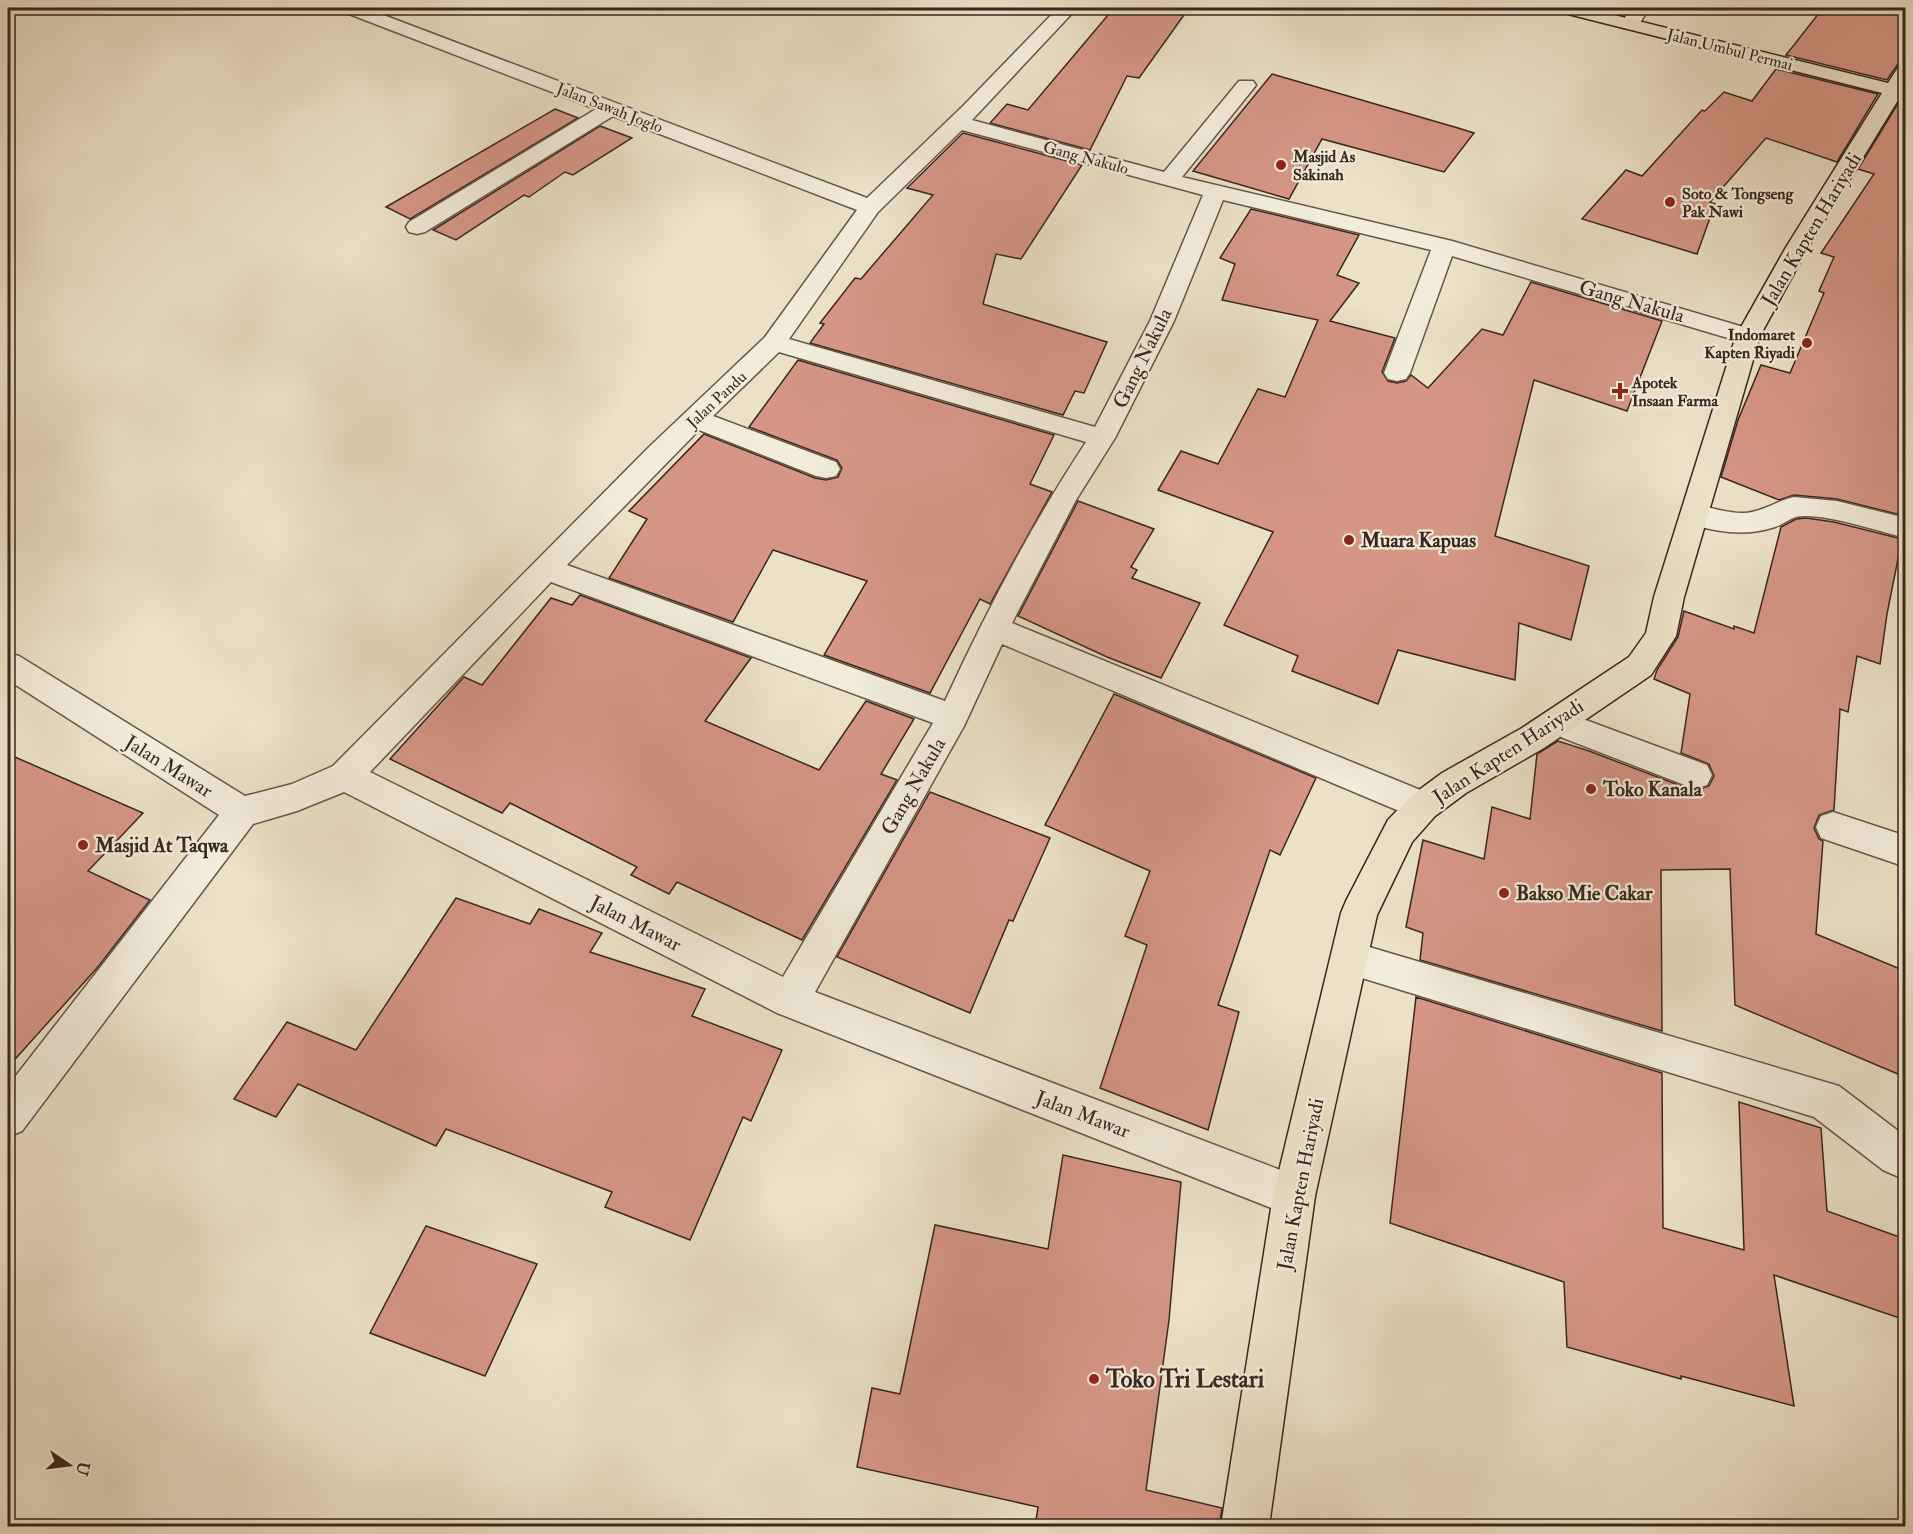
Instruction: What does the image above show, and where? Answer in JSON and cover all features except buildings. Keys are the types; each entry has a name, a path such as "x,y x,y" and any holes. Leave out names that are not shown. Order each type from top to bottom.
{"main road":[{"name":"Jalan Umbul Permai","path":"1566,8 1635,16 1900,80"},
{"name":"Jalan Kapten Hariyadi","path":"1245,1527 1294,1196 1359,913 1400,831 1423,806 1454,783 1533,738 1640,666 1661,636 1669,597 1748,336 1796,249 1900,80"}],"street":[{"name":"Jalan Sawah Joglo","path":"350,8 870,207"},
{"name":"Jalan Pandu","path":"345,776 694,419 774,343 870,207 1068,8"},
{"path":"1169,179 1246,85"},
{"path":"417,227 612,108"},
{"name":"Gang Nakulo","path":"957,122 1215,192"},
{"name":"Gang Nakula","path":"790,1000 953,717 994,628 1064,497 1101,438 1162,321 1215,192 1444,246 1748,336"},
{"path":"1396,373 1444,246"},
{"path":"774,343 1101,438"},
{"path":"694,419 826,469"},
{"path":"1694,515 1731,523 1753,522 1777,516 1787,508 1808,507 1905,528"},
{"path":"546,569 953,717"},
{"path":"994,628 1423,806"},
{"name":"Jalan Mawar","path":"8,665 242,812"},
{"path":"1556,722 1695,775"},
{"path":"8,1117 242,812 297,797 345,776"},
{"name":"Jalan Mawar","path":"345,776 790,1000 1294,1196"},
{"path":"1833,827 1905,852"},
{"path":"1349,958 1818,1097 1849,1116 1905,1160"}],"place":[{"name":"Masjid As Sakinah","path":"1281,165"},
{"name":"Soto & Tongseng Pak Nawi","path":"1670,202"},
{"name":"Indomaret Kapten Riyadi","path":"1807,343"},
{"name":"Apotek Insaan Farma","path":"1620,391"},
{"name":"Muara Kapuas","path":"1349,540"},
{"name":"Toko Kanala","path":"1591,789"},
{"name":"Masjid At Taqwa","path":"83,845"},
{"name":"Bakso Mie Cakar","path":"1504,893"},
{"name":"Toko Tri Lestari","path":"1094,1379"}]}
